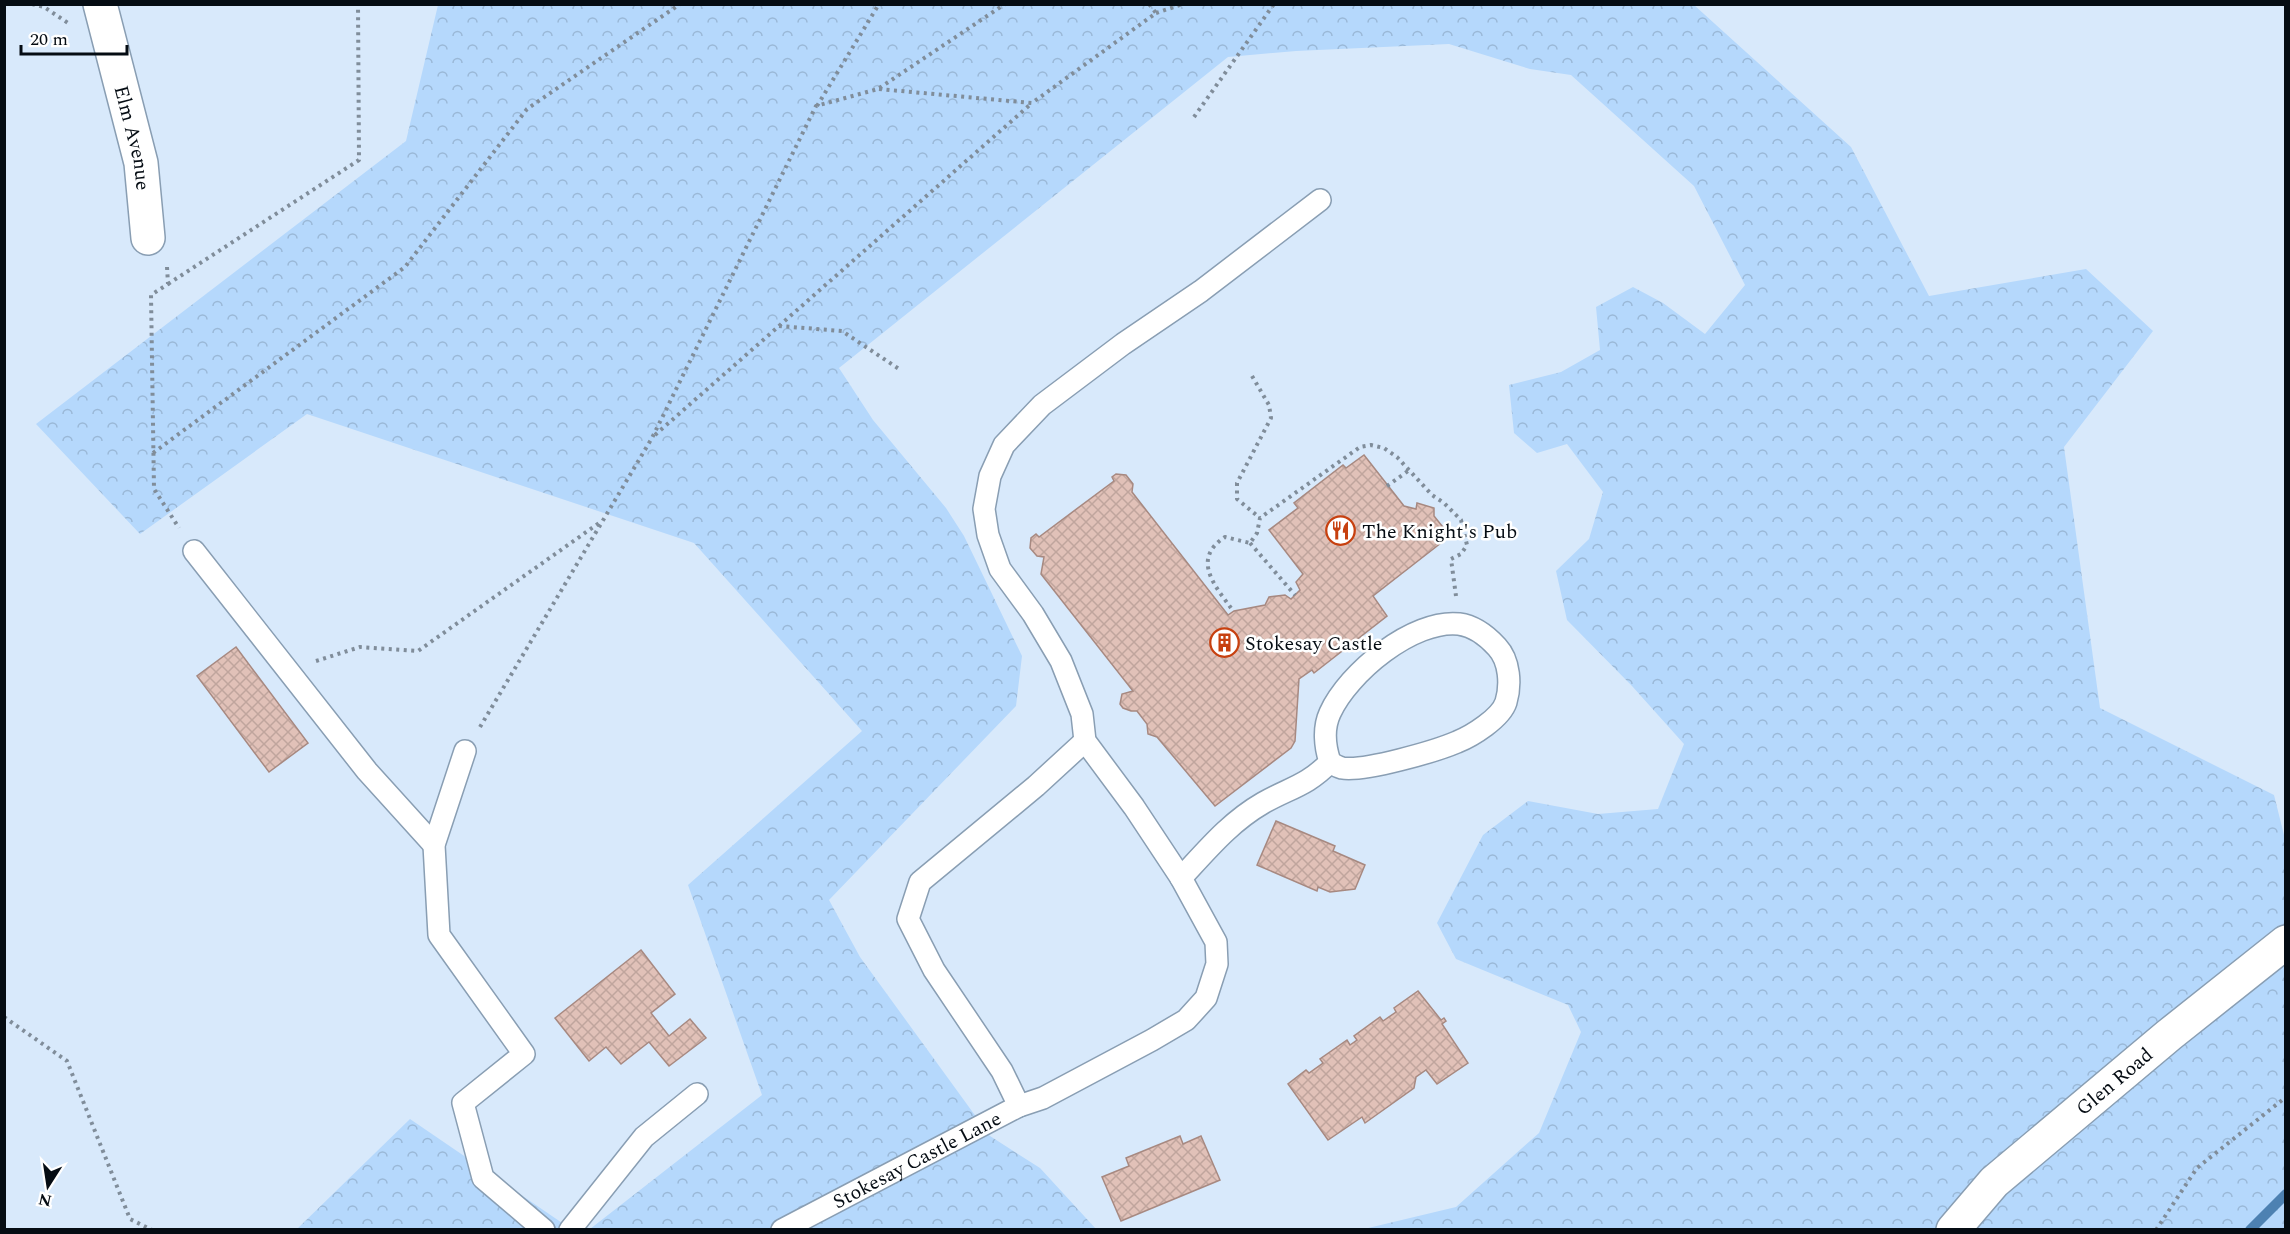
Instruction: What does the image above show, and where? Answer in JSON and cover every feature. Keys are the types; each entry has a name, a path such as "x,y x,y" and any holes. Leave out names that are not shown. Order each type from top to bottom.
{"street":[{"name":"Elm Avenue","path":"100,4 141,163 148,238"},
{"name":"Glen Road","path":"1953,1230 1994,1182 2169,1035 2286,942"}],"lane":[{"path":"1019,1106 1002,1071 934,970 908,920 920,882 1036,786 1085,741 1082,714 1061,662 1033,615 1000,569 988,535 984,509 990,476 1004,445 1042,405 1123,344 1201,291 1320,200"},
{"path":"194,551 368,771 434,845"},
{"path":"1460,624 1485,634 1503,654 1510,685 1505,706 1480,730 1456,742 1364,767 1342,768 1330,762 1324,746 1329,714 1348,685 1378,656 1408,636 1441,625 1460,624"},
{"name":"Stokesay Castle Lane","path":"782,1230 1019,1106 1043,1098 1152,1040 1186,1020 1206,999 1217,964 1216,942 1181,878 1134,807 1085,741"},
{"path":"465,751 434,845 439,935 524,1054 463,1103 483,1178 544,1230"},
{"path":"1181,878 1225,830 1263,803 1317,776 1330,762"},
{"path":"570,1230 644,1137 697,1094"}],"path":[{"path":"194,551 154,489 151,294 359,160 358,4"},
{"path":"153,453 405,267 527,109 680,4"},
{"path":"465,751 652,438 816,106 879,4"},
{"path":"816,106 878,89 1005,4"},
{"path":"1149,4 1156,13"},
{"path":"652,438 1032,103 1156,13 1183,4"},
{"path":"1194,117 1274,4"},
{"path":"878,89 1032,103"},
{"path":"148,238 167,254 168,284"},
{"path":"779,326 842,331 899,369"},
{"path":"1252,376 1269,405 1271,418 1240,475 1236,491 1237,499 1260,518"},
{"path":"1250,543 1257,533 1260,518 1360,447 1371,445 1384,448 1397,457 1408,471 1461,520 1466,532 1467,545 1461,554 1451,559 1460,624"},
{"path":"1387,486 1408,471"},
{"path":"287,670 360,647 418,651 601,522"},
{"path":"1231,608 1209,579 1208,566 1211,554 1217,542 1225,537 1250,543 1295,595"},
{"path":"4,1017 67,1061 130,1219 152,1230"},
{"path":"2156,1230 2197,1168 2286,1097"}],"green space":[{"path":"438,5 1694,5 1851,147 1929,296 2086,269 2153,331 2064,447 2100,708 2274,795 2286,843 2285,1229 1364,1229 1456,1207 1539,1133 1581,1032 1568,1005 1456,959 1437,923 1483,835 1528,801 1598,814 1658,809 1684,744 1632,686 1567,620 1556,571 1589,539 1603,492 1567,444 1537,453 1514,433 1509,385 1561,372 1600,350 1596,307 1633,287 1663,303 1705,334 1745,285 1694,186 1571,75 1530,69 1449,44 1296,51 1228,57 839,368 873,420 946,508 964,536 1022,656 1016,706 829,900 860,957 990,1136 1040,1168 1096,1229 590,1229 762,1095 688,885 862,731 694,543 307,414 140,534 36,424 406,141"},
{"path":"410,1119 571,1229 296,1230"}],"building":[{"name":"Stokesay Castle","path":"1364,455 1404,506 1416,509 1417,503 1434,508 1434,516 1450,536 1373,596 1387,616 1314,673 1312,670 1299,679 1295,741 1291,748 1215,806 1157,737 1148,734 1147,724 1137,711 1123,708 1120,704 1122,694 1133,691 1041,574 1044,557 1037,556 1030,548 1031,538 1036,534 1039,537 1114,481 1112,477 1116,474 1126,475 1133,484 1132,492 1228,615 1234,611 1265,605 1269,597 1285,595 1291,599 1300,590 1296,582 1303,574 1269,530 1298,508 1294,503 1343,465 1346,468"},
{"path":"236,647 308,743 269,772 197,676"},
{"path":"1276,821 1335,846 1333,851 1365,865 1355,889 1330,892 1318,887 1317,891 1257,865"},
{"path":"641,950 675,994 651,1013 669,1036 690,1019 706,1038 669,1066 649,1042 621,1064 606,1047 589,1061 555,1018"},
{"path":"1418,991 1441,1020 1444,1018 1446,1021 1442,1024 1468,1063 1437,1084 1426,1070 1416,1077 1414,1088 1365,1123 1362,1117 1328,1140 1288,1084 1306,1070 1309,1073 1323,1063 1320,1059 1347,1040 1350,1045 1357,1040 1354,1036 1380,1017 1383,1021 1396,1012 1394,1008"},
{"path":"1180,1136 1183,1144 1201,1136 1220,1180 1121,1221 1102,1177 1129,1166 1126,1158"}],"waterway":[{"path":"2250,1230 2286,1194"}],"place":[{"name":"The Knight's Pub","path":"1341,531"},
{"name":"Stokesay Castle","path":"1224,643"}]}
